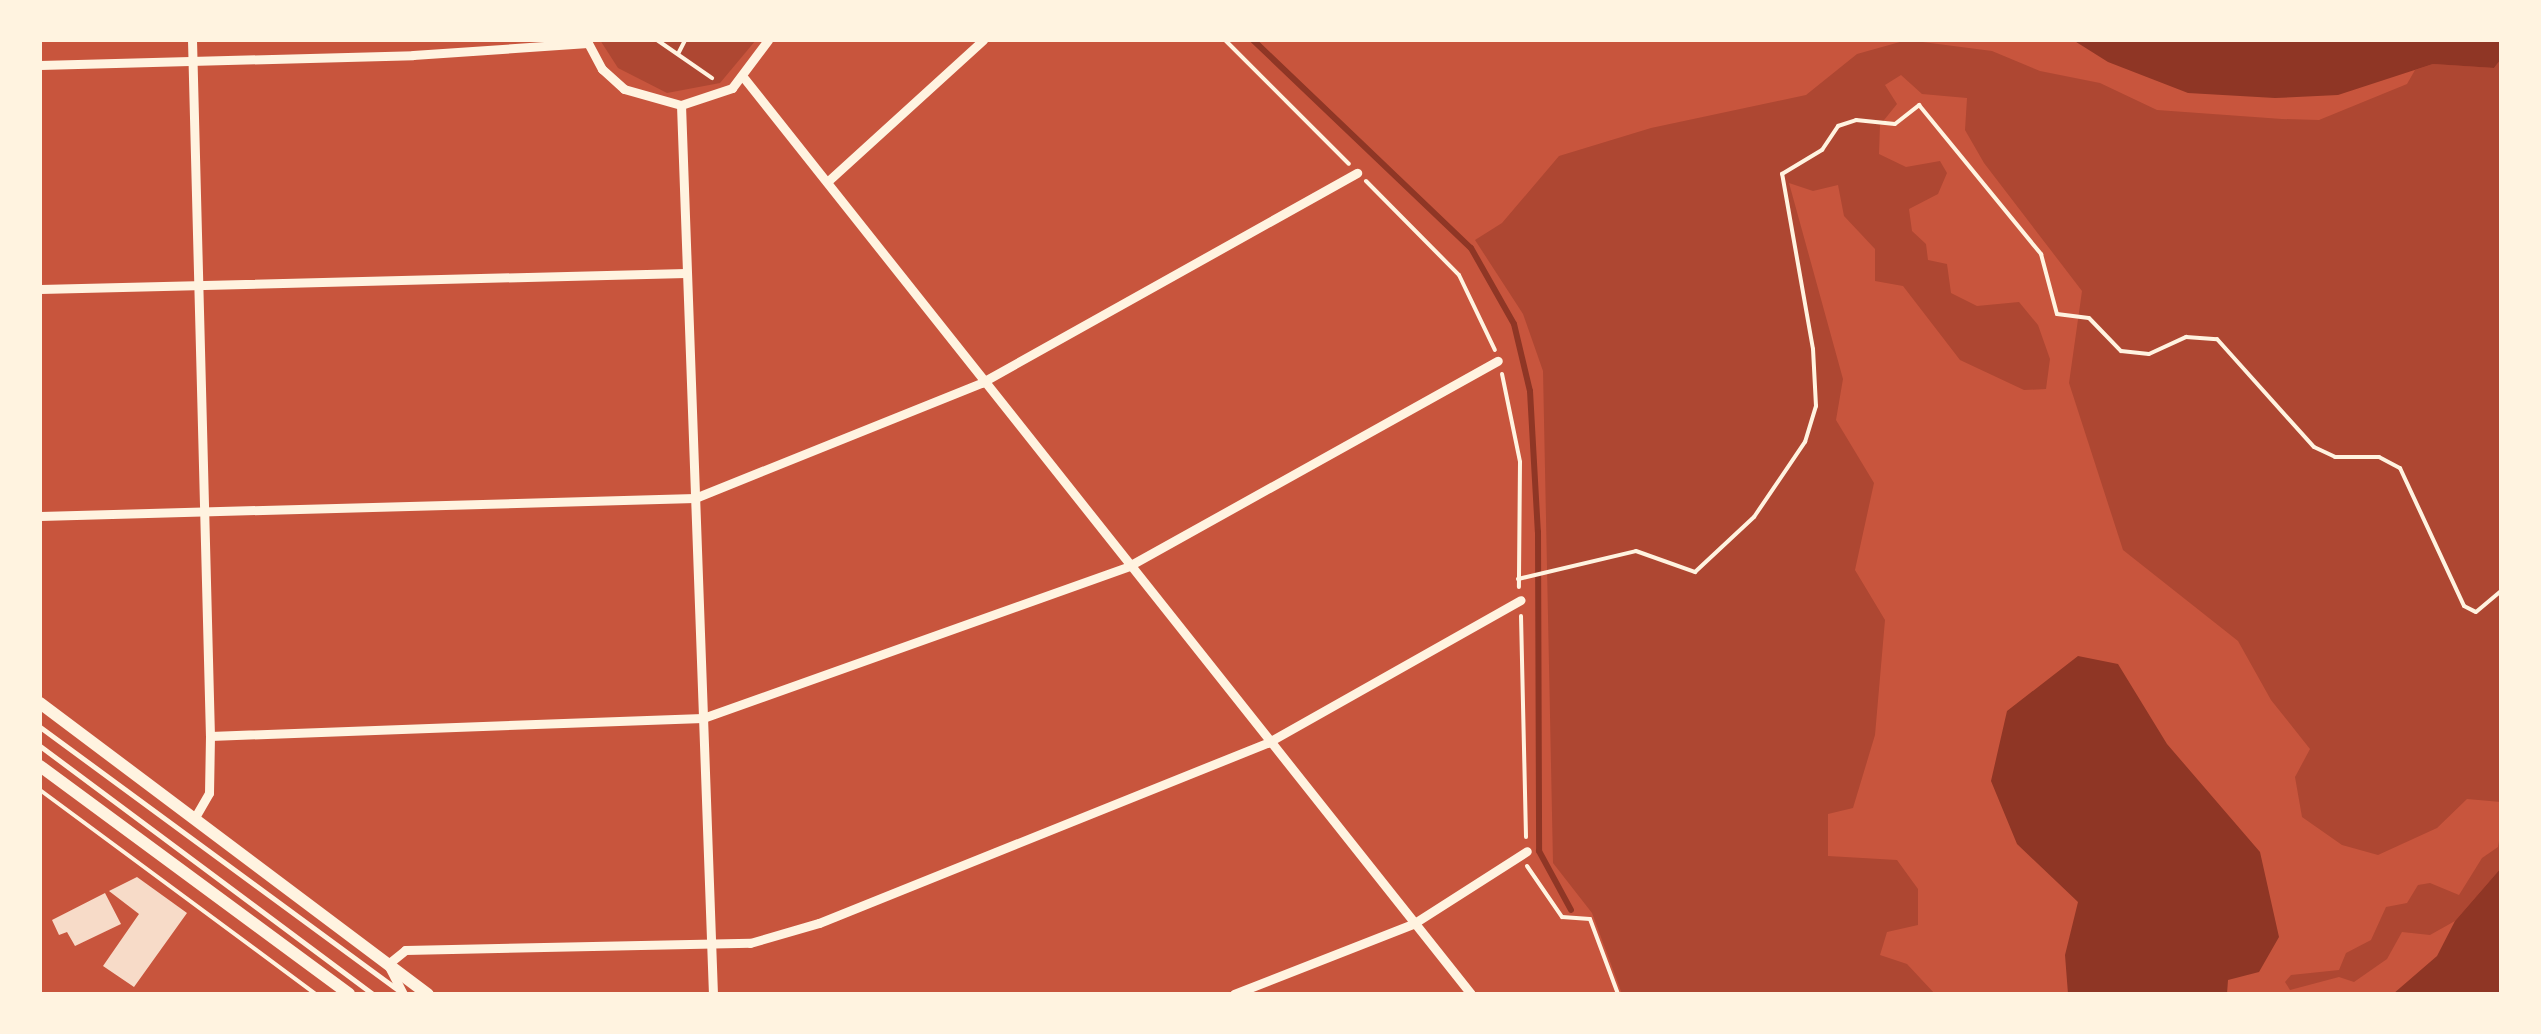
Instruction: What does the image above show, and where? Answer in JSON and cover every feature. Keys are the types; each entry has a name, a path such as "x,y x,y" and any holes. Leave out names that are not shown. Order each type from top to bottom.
{"main road":[{"path":"40,703 428,994"},
{"path":"40,766 349,994"}],"street":[{"path":"192,40 210,736 209,793 194,819"},
{"path":"414,40 414,55"},
{"path":"40,65 414,55 588,41 624,89 680,105 726,92 744,78 768,40"},
{"path":"827,182 983,40"},
{"path":"744,78 1267,744 1471,994"},
{"path":"680,105 713,994"},
{"path":"40,516 695,498 981,383 1358,173"},
{"path":"40,289 686,273"},
{"path":"210,736 703,718 1129,566 1498,362"},
{"path":"403,994 388,964 405,950 750,943 819,922 1267,744 1521,600"},
{"path":"1234,994 1413,924 1527,850"}],"lane":[{"path":"40,727 403,994"},
{"path":"40,746 374,994"}],"path":[{"path":"657,40 726,92"},
{"path":"678,54 685,40"},
{"path":"1225,40 1459,275 1488,326 1520,462 1518,578 1528,869 1562,917 1590,919 1618,994"},
{"path":"1518,578 1636,552 1695,572 1754,517 1805,442 1816,406 1813,349 1782,174 1822,150 1838,126 1856,120 1895,124 1921,105 1937,134 2040,254 2057,314 2089,318 2121,351 2160,352 2192,336 2224,344 2314,447 2335,457 2379,458 2400,468 2464,606 2476,612 2501,592"},
{"path":"40,790 316,994"}],"shaded area":[{"path":"600,40 756,40 720,83 667,93 618,68"},
{"path":"1907,40 1992,51 2040,71 2100,83 2157,110 2282,119 2319,120 2407,84 2415,70 2433,64 2494,68 2501,59 2501,802 2467,799 2437,828 2378,855 2342,845 2302,817 2295,777 2310,749 2271,700 2238,641 2123,550 2069,383 2082,291 1984,163 1965,130 1967,98 1922,94 1901,75 1885,85 1897,104 1880,125 1879,154 1906,167 1940,161 1947,173 1938,194 1909,209 1912,231 1926,244 1928,260 1947,264 1951,293 1977,306 2019,302 2038,325 2050,359 2046,389 2024,390 1960,360 1903,286 1875,281 1875,249 1844,216 1838,185 1813,191 1789,183 1843,379 1836,420 1874,483 1855,570 1885,620 1875,735 1853,808 1828,814 1828,856 1897,860 1918,889 1918,925 1887,932 1880,955 1907,964 1935,994 1622,994 1592,913 1553,863 1543,371 1523,314 1475,240 1502,223 1559,156 1651,128 1806,95 1857,54"},
{"path":"2073,40 2501,40 2501,59 2494,68 2433,64 2338,95 2275,98 2188,93 2108,62"},
{"path":"2078,656 2118,664 2167,744 2260,852 2279,937 2259,972 2228,980 2227,994 2068,994 2065,955 2078,902 2017,844 1991,781 2007,711"},
{"path":"2501,829 2501,868 2455,921 2430,935 2402,932 2387,959 2354,982 2339,977 2290,990 2285,982 2291,975 2339,970 2346,953 2371,940 2386,907 2407,903 2418,885 2430,883 2459,895 2482,858 2498,847"},
{"path":"2501,868 2501,994 2393,994 2437,956 2455,921"}],"building":[{"path":"137,877 187,913 134,987 103,966 139,914 109,891"},
{"path":"105,893 121,924 75,946 67,932 59,935 52,920"}],"waterway":[{"path":"1253,40 1471,248 1514,324 1530,391 1538,532 1539,851 1571,910"}]}
